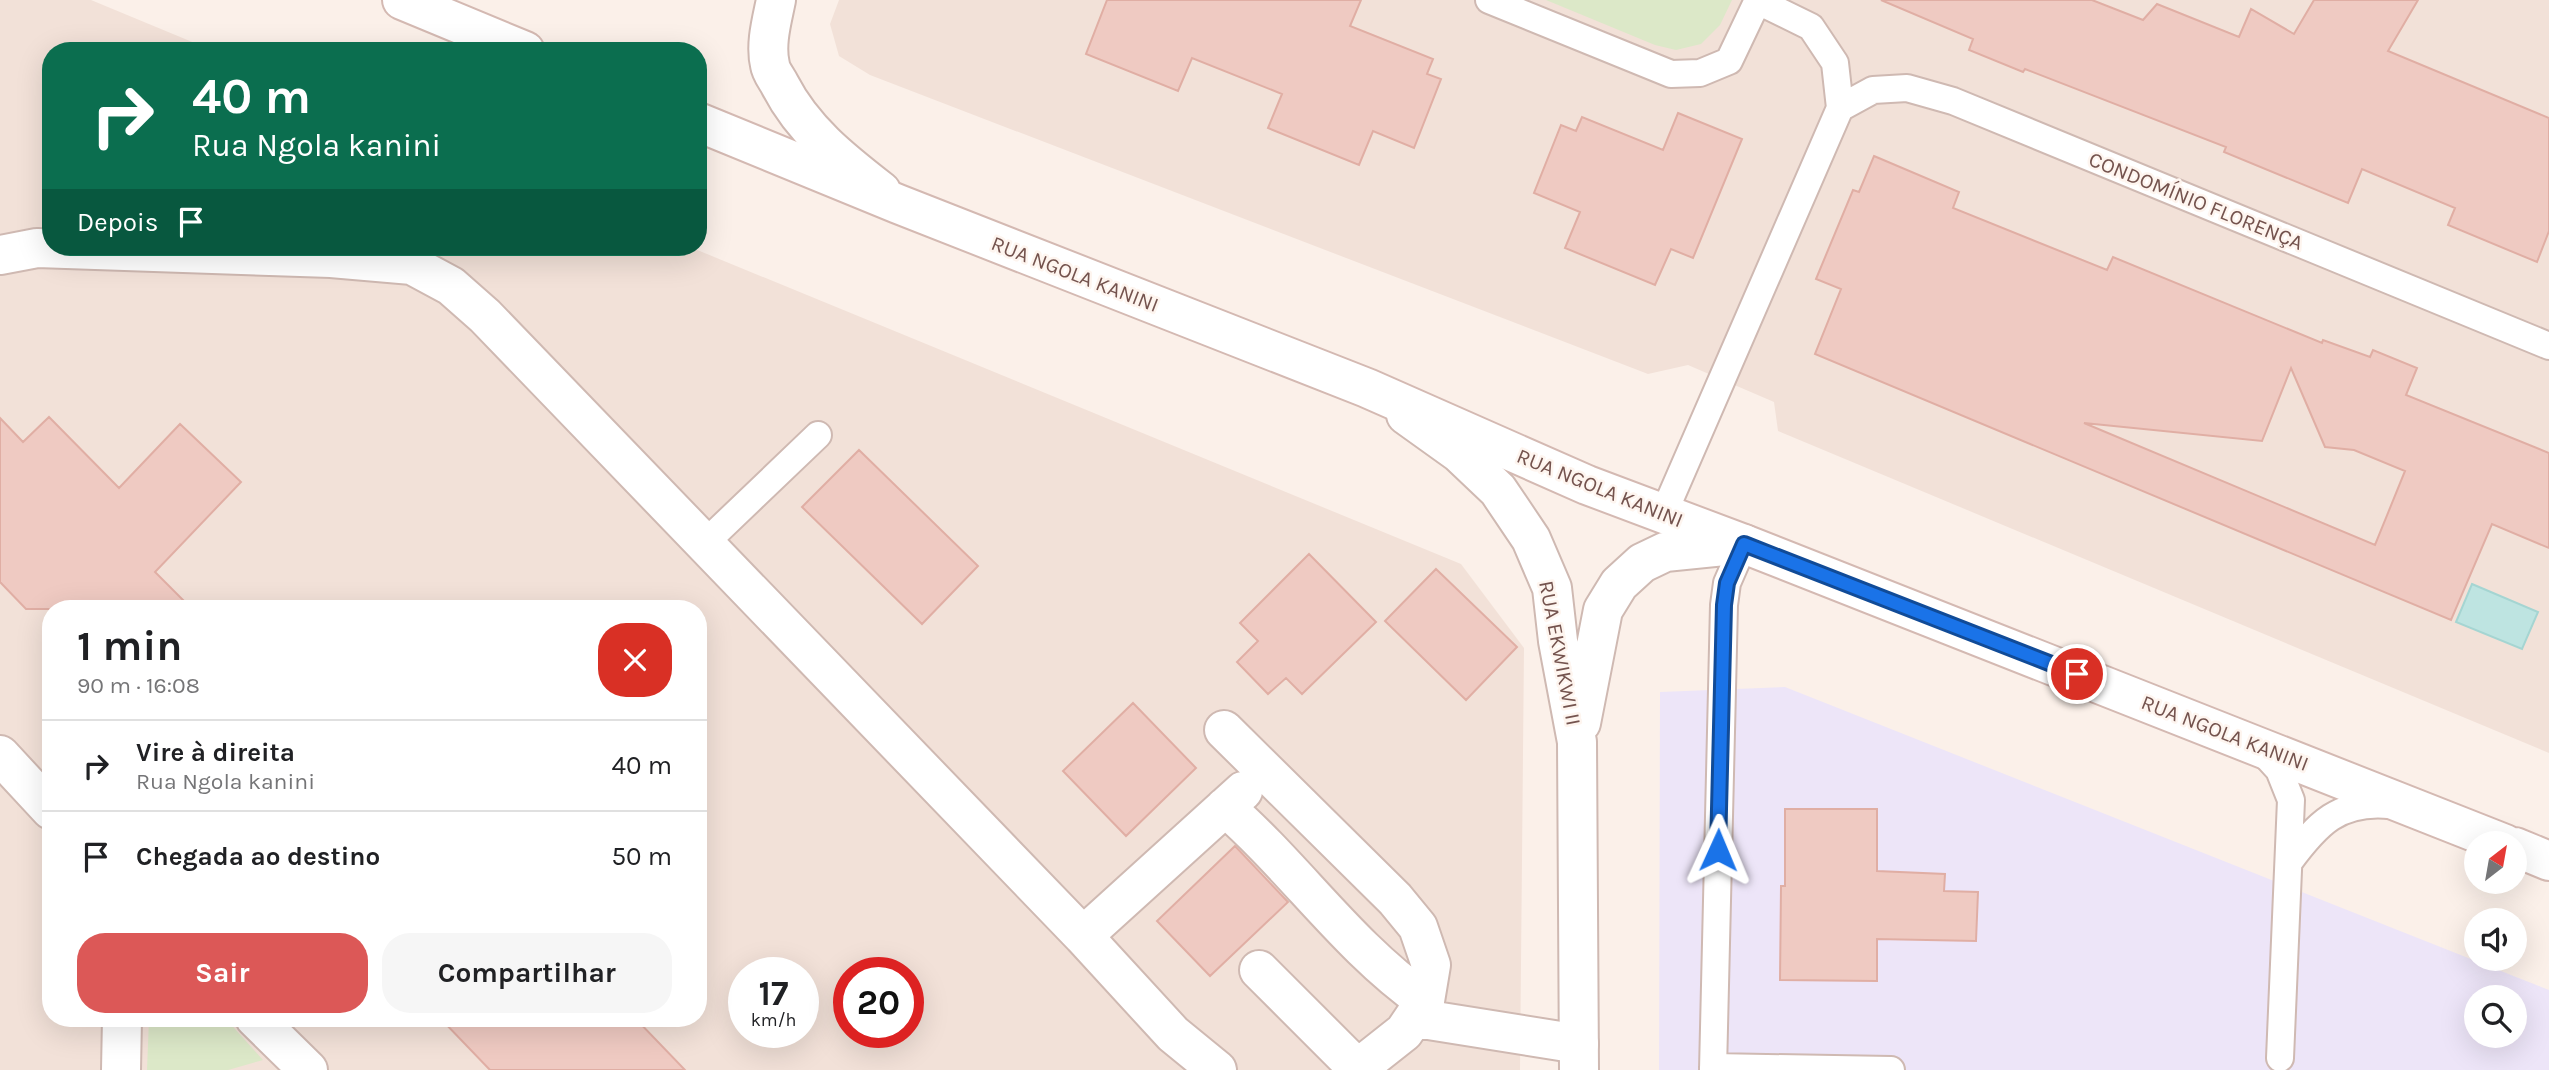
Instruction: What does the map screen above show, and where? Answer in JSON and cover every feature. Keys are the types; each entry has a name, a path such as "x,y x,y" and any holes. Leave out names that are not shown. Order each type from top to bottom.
{"street":[{"path":"402,0 504,42"},
{"path":"776,0 770,32 770,66 789,103 837,157 898,204"},
{"name":"RUA NGOLA KANINI","path":"707,126 898,204 1367,388 1663,515 1744,544 2472,831"},
{"path":"0,255 42,248"},
{"path":"282,256 358,259 412,265 451,286 485,316 1083,936 1173,1034 1217,1070"},
{"name":"RUA EKWIKWI II","path":"1367,388 1460,453 1498,490 1531,539 1552,588 1558,641 1577,742 1579,1057"},
{"name":"RUA EKWIKWI II","path":"1577,742 1603,610 1619,584 1642,563 1665,552 1744,544"},
{"path":"1224,730 1395,899 1418,927 1431,965 1420,1009 1404,1032 1357,1069 1259,971"},
{"path":"0,755 42,800"},
{"path":"1083,936 1265,771"},
{"path":"1225,807 1260,839 1420,1009 1579,1057"},
{"path":"2527,852 2549,861"},
{"path":"121,1070 122,1027"},
{"path":"264,1027 308,1070"}],"lane":[{"path":"1489,0 1671,74 1700,73 1729,61 1758,1 1811,27 1835,63 1840,108 1663,515"},
{"name":"CONDOMÍNIO FLORENÇA","path":"1840,108 1873,90 1882,89 1907,88 1952,101 2549,346"},
{"path":"704,544 818,435"},
{"path":"1744,544 1727,583 1724,605 1713,1069 1891,1070"},
{"path":"2256,745 2279,770 2291,800 2280,1058"},
{"path":"2289,862 2310,835 2338,811 2369,803 2415,808"}],"shaded area":[{"path":"0,0 91,0 192,42 42,42 42,256 707,254 1461,564 1524,648 1520,1070 0,1070"},
{"path":"839,0 2549,0 2549,753 1778,431 1774,402 1688,365 1648,374 870,75 839,56 830,24"},
{"path":"1785,687 2464,956 2464,971 2501,971 2549,990 2549,1070 1659,1070 1660,692"}],"green space":[{"path":"1546,0 1732,0 1720,25 1701,44 1676,50 1655,45"},
{"path":"149,1027 233,1027 263,1060 228,1070 147,1070"}],"water":[{"path":"2472,584 2538,612 2522,649 2456,622"}],"building":[{"path":"1107,0 1361,0 1350,26 1433,59 1427,74 1441,79 1414,148 1373,131 1359,165 1268,128 1282,94 1192,58 1178,91 1086,54"},
{"path":"1881,0 2092,0 2143,20 2157,4 2239,37 2251,9 2294,34 2314,0 2418,0 2388,51 2549,118 2549,231 2537,262 2448,225 2455,208 2362,169 2348,203 2224,152 2226,147 1969,50 1973,39"},
{"path":"1678,113 1742,139 1693,258 1671,249 1655,285 1565,248 1580,212 1534,193 1561,125 1576,131 1582,117 1663,150"},
{"path":"1874,156 1959,192 1953,208 2107,270 2113,257 2322,343 2323,340 2370,357 2373,350 2417,368 2406,395 2549,453 2549,548 2492,524 2451,620 1815,354 1841,289 1816,279 1853,190 1859,192","holes":["2291,368 2325,447 2354,450 2405,471 2375,545 2084,423 2262,441"]},
{"path":"49,417 119,488 180,424 241,482 155,572 183,600 42,600 42,609 26,609 0,582 0,418 23,442"},
{"path":"859,450 978,566 922,624 802,507"},
{"path":"1309,554 1376,622 1302,694 1286,678 1268,694 1237,662 1258,641 1240,623"},
{"path":"1436,569 1517,647 1466,700 1385,621"},
{"path":"1133,703 1196,768 1126,836 1063,771"},
{"path":"1785,809 1877,809 1877,871 1945,874 1944,891 1978,892 1976,941 1877,939 1877,981 1780,980 1781,886 1785,886"},
{"path":"1235,846 1288,902 1210,976 1157,921"},
{"path":"449,1027 644,1027 685,1070 490,1070"}],"route":[{"path":"1718,850 1724,605 1727,583 1744,544 2077,674"}]}
